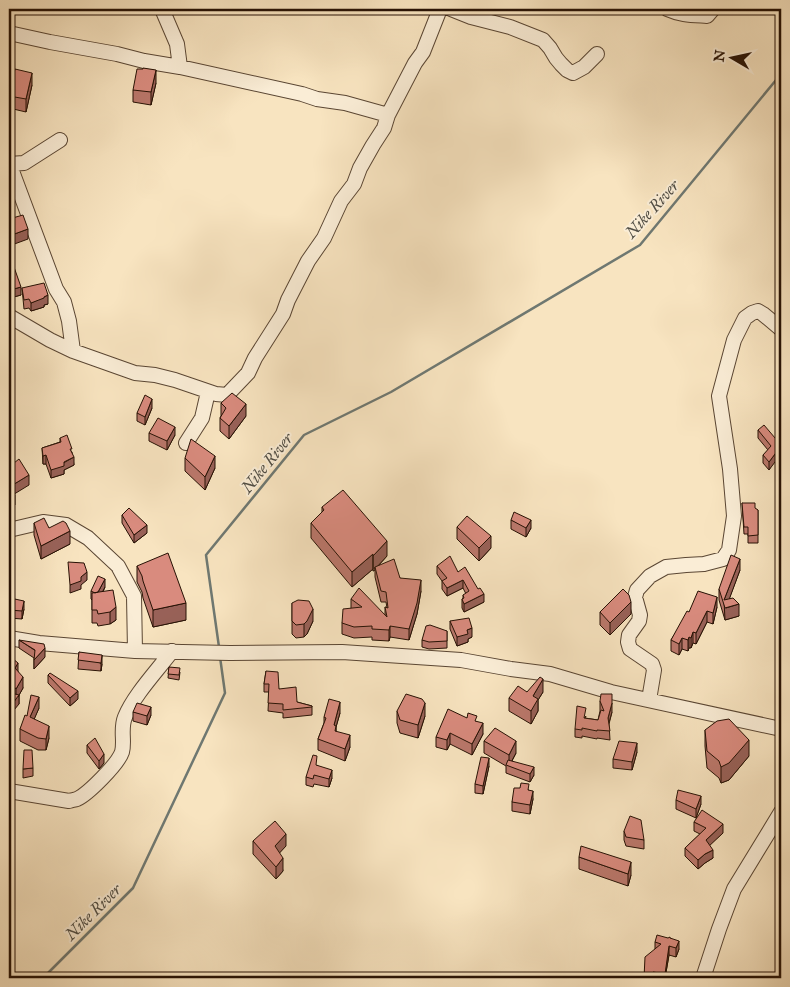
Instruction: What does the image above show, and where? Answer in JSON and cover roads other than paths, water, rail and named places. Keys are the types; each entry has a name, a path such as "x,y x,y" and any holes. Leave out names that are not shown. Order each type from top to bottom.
{"street":[{"path":"162,9 177,44 180,67"},
{"path":"9,316 73,351 135,374 175,380 208,392 227,395 248,373 282,314 308,261 324,238 340,200 354,184 384,128 388,115 423,52 440,9"},
{"path":"452,9 479,19 510,27 543,40 561,64 567,70 574,73 584,67 597,54"},
{"path":"667,9 677,13 707,16 712,9"},
{"path":"9,33 180,67 317,99 345,103 388,115"},
{"path":"60,140 24,163 9,163 56,289 64,302 70,321 73,351"},
{"path":"649,700 654,670 652,664 630,649 628,642 629,635 640,621 635,597 637,590 650,576 666,567 704,564 723,559 729,550 734,516 730,468 719,396 734,340 745,318 758,311 781,329"},
{"path":"186,443 202,418 208,392"},
{"path":"9,530 43,522 66,525 88,538 118,566 134,596 135,651"},
{"path":"9,638 39,644 135,651 230,653 342,652 461,660 550,674 611,692 781,730"},
{"path":"9,791 69,801 77,799 100,780 120,756 124,718 134,700 178,651"},
{"path":"704,978 734,889 781,812"}],"waterway":[{"name":"Nike River","path":"219,647 206,555 304,435 391,392 640,245 781,74"},
{"name":"Nike River","path":"43,978 133,888 225,693 220,657"}]}
